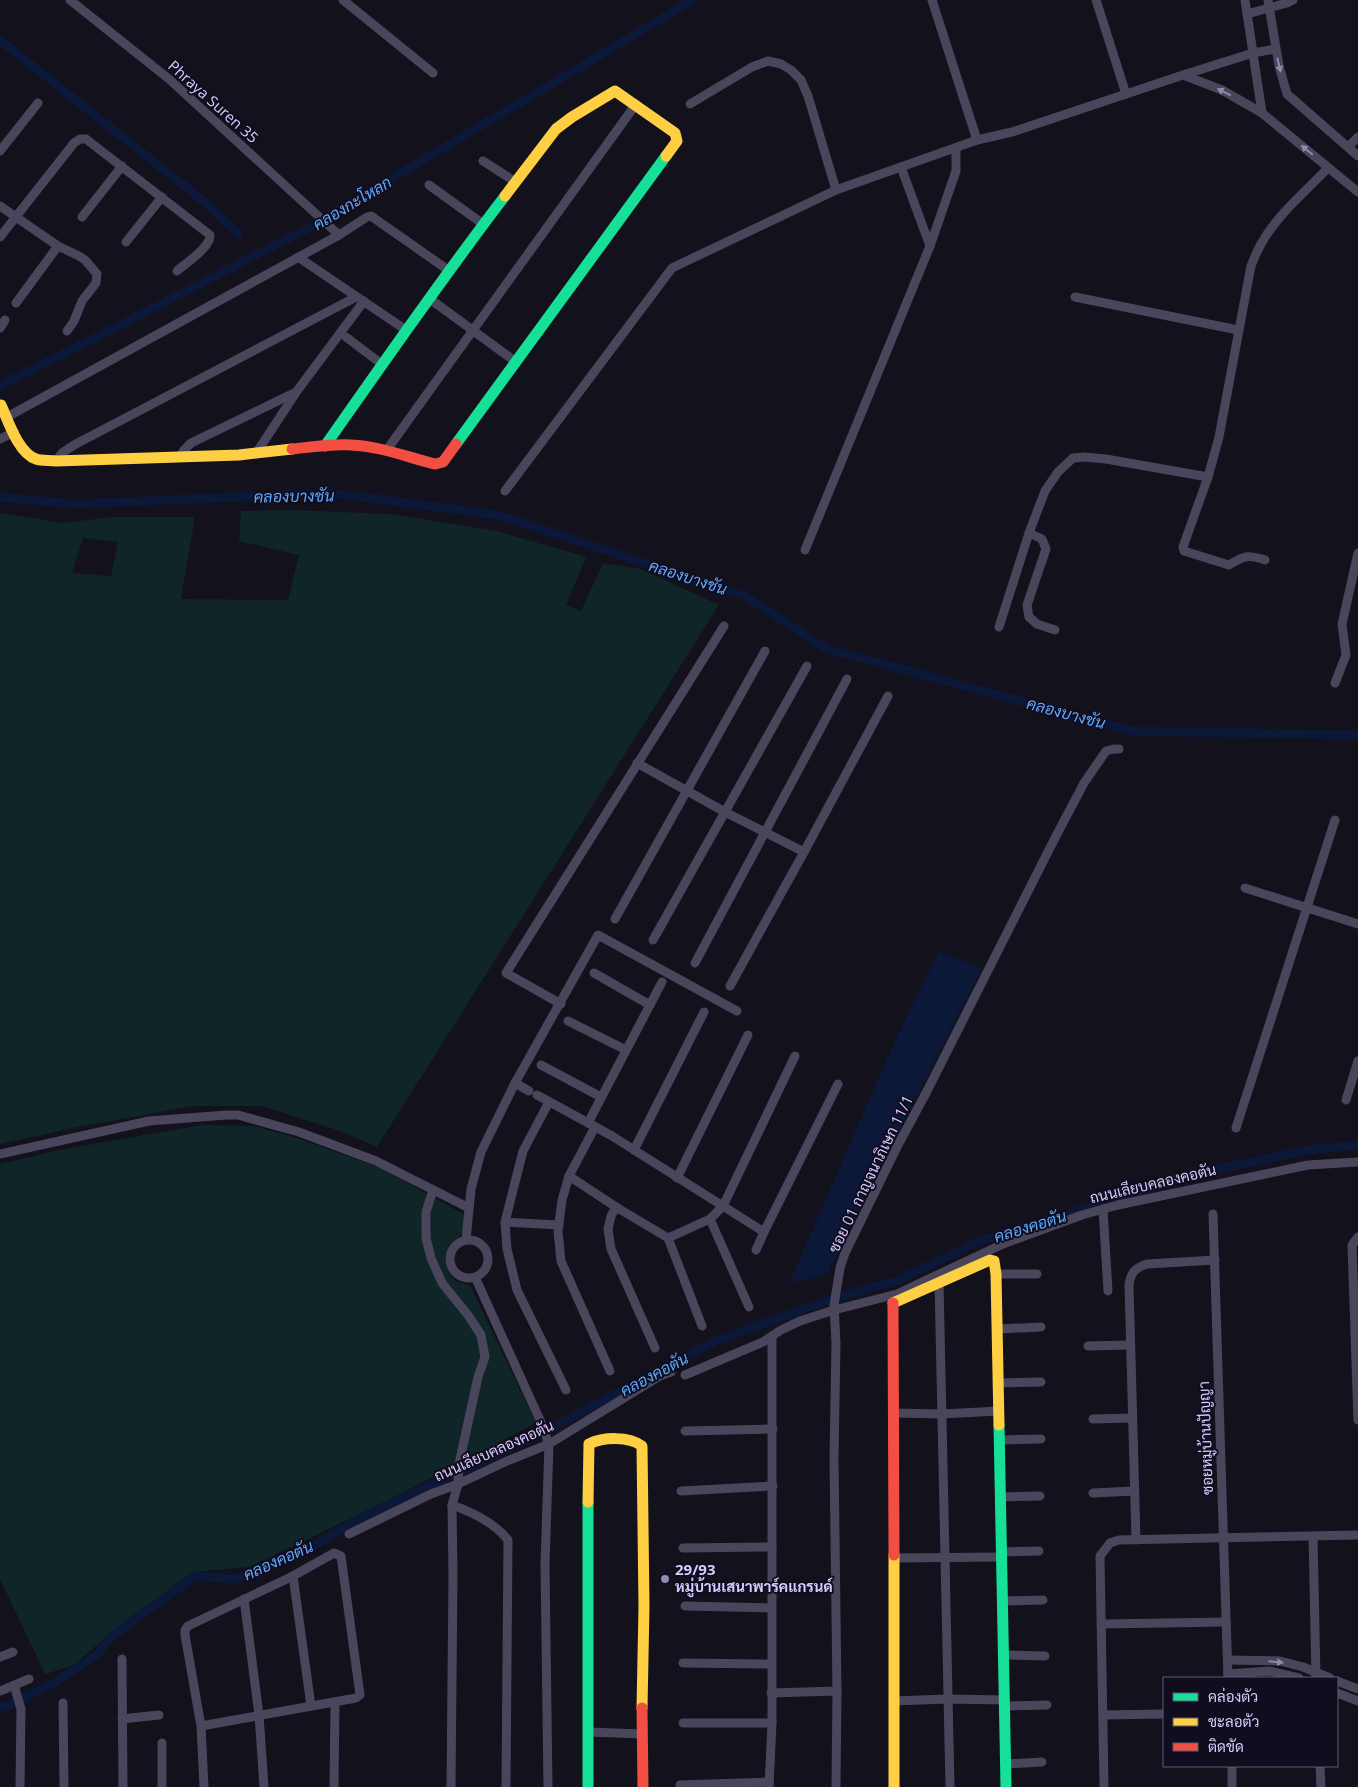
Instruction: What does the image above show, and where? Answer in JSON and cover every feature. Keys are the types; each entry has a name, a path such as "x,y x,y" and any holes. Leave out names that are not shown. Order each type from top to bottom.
{"street":[{"name":"Phraya Suren 35","path":"70,0 169,79 336,232"},
{"path":"343,0 432,73"},
{"path":"932,0 977,140"},
{"path":"1096,0 1126,94"},
{"path":"1245,0 1262,113"},
{"path":"1247,14 1269,4 1287,3 1293,0"},
{"path":"1269,4 1275,49 1287,94 1358,156"},
{"path":"505,491 672,268 836,190 977,140 1012,132 1253,53 1275,49"},
{"path":"690,104 756,66 768,61 781,64 791,70 801,80 808,96 836,190"},
{"path":"1183,75 1222,90 1262,113 1358,192"},
{"path":"1,405 22,449 30,457 56,460 180,457 256,452 325,446 347,444 386,451 435,464 443,462 677,141 675,133 615,91 556,129 514,181 448,270 430,299 406,330 325,446"},
{"path":"0,151 38,103"},
{"path":"386,451 636,104"},
{"path":"1348,147 1358,137"},
{"path":"0,237 77,141 83,138 89,140 211,237 206,246 177,270"},
{"path":"805,550 930,246 956,171 956,149"},
{"path":"484,161 514,181"},
{"path":"82,217 122,166"},
{"path":"901,167 930,246"},
{"path":"1265,560 1254,556 1244,556 1229,564 1184,551 1184,547 1208,477 1218,437 1251,266 1261,244 1286,211 1328,168"},
{"path":"429,185 483,224"},
{"path":"126,242 162,197"},
{"path":"0,206 58,246 85,260 96,272 96,283 82,301 74,321 67,331"},
{"path":"6,417 298,257 336,232 367,217 371,216 448,270"},
{"path":"16,303 58,246"},
{"path":"298,257 406,330"},
{"path":"1075,297 1238,330"},
{"path":"256,452 360,299"},
{"path":"56,460 74,445 360,299"},
{"path":"430,299 516,362"},
{"path":"346,337 382,364"},
{"path":"180,457 191,444 298,391"},
{"path":"0,439 14,432"},
{"path":"999,627 1029,533 1045,491 1058,472 1073,458 1106,458 1208,477"},
{"path":"1029,533 1042,539 1046,549 1027,605 1029,617 1037,624 1055,630"},
{"path":"1335,683 1346,655 1342,624 1358,553"},
{"path":"561,1004 506,973 724,626"},
{"path":"614,919 765,651"},
{"path":"653,940 807,666"},
{"path":"695,963 847,679"},
{"path":"730,986 888,696"},
{"name":"ซอย 01 กาญจนาภิเษก 11/1","path":"836,1787 837,1691 834,1458 836,1343 834,1307 835,1291 845,1253 1084,783 1106,751 1119,749"},
{"path":"637,764 804,852"},
{"path":"1236,1128 1335,820"},
{"path":"1244,888 1358,924"},
{"path":"466,1240 471,1189 481,1152 515,1084 598,935 736,1011"},
{"path":"594,973 650,1005"},
{"path":"610,1371 561,1261 558,1225 562,1200 569,1176 601,1097 662,982"},
{"path":"634,1150 704,1012"},
{"path":"568,1021 626,1050"},
{"path":"677,1178 748,1035"},
{"path":"668,1238 710,1218 722,1206 795,1056"},
{"path":"1346,1100 1358,1061"},
{"path":"542,1065 601,1097"},
{"path":"515,1084 634,1150 764,1232"},
{"path":"756,1250 838,1084"},
{"path":"549,1102 523,1151 505,1222 507,1249 517,1290 566,1390"},
{"path":"0,1154 149,1121 226,1114 238,1115 299,1132 376,1161 469,1208"},
{"name":"ถนนเลียบคลองคอตัน","path":"685,1375 764,1342 800,1320 834,1307 897,1294 1003,1244 1082,1215 1308,1165 1358,1162"},
{"path":"569,1176 668,1238 702,1326"},
{"path":"433,1190 426,1212 426,1238 431,1258 442,1283 481,1335 485,1356 478,1377 452,1505 450,1787"},
{"path":"616,1207 611,1216 608,1229 611,1249 655,1348"},
{"path":"1103,1209 1108,1291"},
{"name":"ซอยหมู่บ้านปัญญา","path":"1213,1214 1228,1676 1269,1671 1295,1677"},
{"path":"710,1218 749,1307"},
{"path":"505,1222 558,1225"},
{"path":"1358,1237 1352,1245 1358,1420"},
{"path":"466,1240 474,1240 481,1244 488,1258 482,1273 474,1278 464,1278 455,1273 450,1264 450,1253 456,1244 466,1240"},
{"path":"894,1787 893,1304 923,1288 990,1260 994,1261 996,1274 998,1329 1006,1787"},
{"path":"1136,1540 1128,1284 1131,1274 1137,1267 1147,1264 1215,1260"},
{"path":"996,1274 1037,1274"},
{"path":"474,1278 540,1420 547,1442 545,1564 548,1787"},
{"path":"939,1282 950,1787"},
{"path":"998,1329 1041,1327"},
{"path":"680,1785 769,1784 772,1723 772,1336"},
{"path":"1088,1346 1130,1345"},
{"name":"ถนนเลียบคลองคอตัน","path":"349,1534 458,1481 547,1442 660,1376 671,1372"},
{"path":"998,1383 1041,1382"},
{"path":"893,1413 942,1414 998,1410"},
{"path":"1093,1419 1132,1418"},
{"path":"685,1431 773,1429"},
{"path":"1000,1440 1041,1438"},
{"path":"588,1787 589,1444 612,1440 635,1441 642,1446 644,1606 643,1787"},
{"path":"681,1491 773,1486"},
{"path":"1092,1493 1134,1491"},
{"path":"1001,1497 1040,1496"},
{"path":"452,1505 471,1512 496,1528 508,1540 506,1787"},
{"path":"1228,1660 1280,1661 1316,1675 1312,1536"},
{"path":"1104,1787 1100,1556 1110,1544 1119,1540 1358,1536"},
{"path":"683,1548 772,1547"},
{"path":"894,1558 945,1558 1039,1551"},
{"path":"201,1726 356,1698 360,1695 341,1556 334,1553 293,1576 188,1626 185,1635 201,1726 204,1787"},
{"path":"293,1576 312,1706"},
{"path":"244,1599 259,1715 264,1787"},
{"path":"1003,1601 1043,1600"},
{"path":"685,1606 771,1608"},
{"path":"1101,1624 1226,1622"},
{"path":"0,1657 13,1652"},
{"path":"1004,1655 1045,1656"},
{"path":"122,1659 123,1787"},
{"path":"683,1663 771,1664"},
{"path":"0,1690 29,1679"},
{"path":"1338,1681 1358,1689"},
{"path":"14,1685 21,1709 20,1787"},
{"path":"772,1693 837,1691"},
{"path":"1338,1693 1358,1701"},
{"path":"893,1701 948,1699 1047,1706"},
{"path":"334,1702 334,1787"},
{"path":"63,1703 64,1787"},
{"path":"1103,1716 1163,1714"},
{"path":"122,1719 159,1715"},
{"path":"683,1723 772,1723"},
{"path":"588,1732 642,1734"},
{"path":"162,1743 162,1787"},
{"path":"1006,1764 1042,1762"},
{"path":"1232,1767 1232,1787"},
{"path":"1320,1767 1321,1787"}],"green space":[{"path":"290,510 390,514 497,531 586,557 566,605 581,611 603,563 641,569 719,605 377,1147 340,1131 262,1106 192,1106 73,1128 0,1144 0,513 63,523 112,517 195,517 181,599 288,600 299,555 239,541 241,511","holes":["83,538 118,542 111,576 72,573"]},
{"path":"202,1125 254,1126 297,1138 380,1168 467,1216 463,1233 449,1245 445,1262 448,1272 455,1281 470,1285 536,1423 391,1499 250,1567 194,1572 105,1638 74,1665 45,1674 0,1579 0,1164 59,1150"}],"water":[{"path":"939,951 982,968 827,1274 789,1283 897,1036"}],"waterway":[{"name":"คลองกะโหลก","path":"0,386 307,229 693,0"},
{"path":"0,40 206,203 238,234"},
{"name":"คลองบางชัน","path":"0,497 73,504 331,493 498,515 743,595 827,649 1132,731 1358,735"},
{"name":"คลองคอตัน","path":"0,1707 7,1706 52,1684 98,1654 105,1644 119,1631 195,1576 236,1579 299,1554 361,1518 540,1434 718,1340 826,1301 899,1280 977,1242 1199,1173 1308,1150 1358,1145"}],"traffic: fast":[{"path":"456,444 666,156"},
{"path":"325,446 436,289 505,196"},
{"path":"999,1425 1006,1787"},
{"path":"588,1502 588,1787"}],"traffic: slow":[{"path":"505,196 556,129 615,91 675,133 677,141 666,156"},
{"path":"1,405 10,427 24,450 30,456 41,460 239,455 292,449"},
{"path":"893,1303 990,1260 994,1261 996,1274 999,1425"},
{"path":"588,1502 589,1444 601,1440 623,1439 642,1446 644,1606 642,1708"},
{"path":"894,1555 894,1787"}],"traffic: jam":[{"path":"292,449 336,445 362,446 435,464 443,462 456,444"},
{"path":"893,1303 894,1555"},
{"path":"642,1708 643,1787"}],"place":[{"name":"29/93 หมู่บ้านเสนาพาร์คแกรนด์","path":"665,1579"}]}
